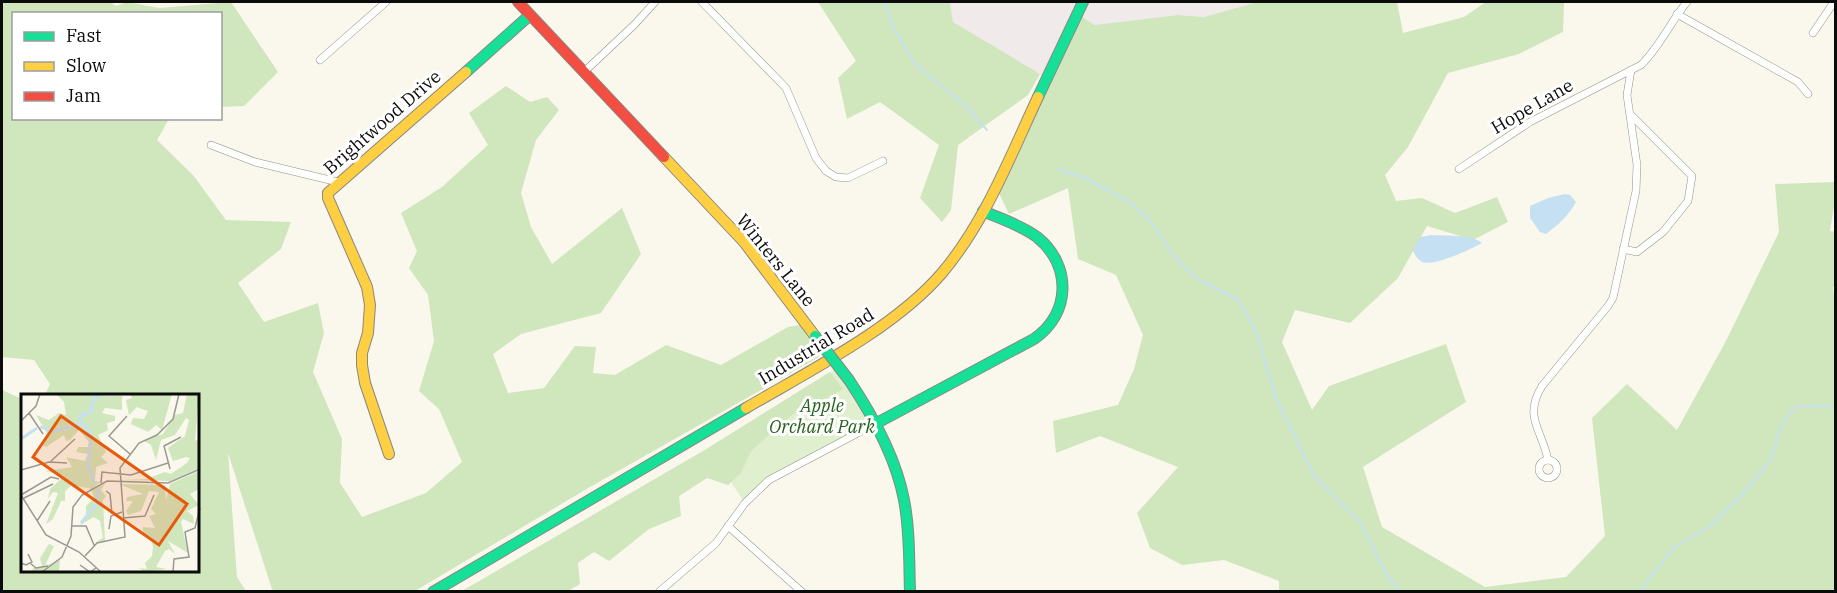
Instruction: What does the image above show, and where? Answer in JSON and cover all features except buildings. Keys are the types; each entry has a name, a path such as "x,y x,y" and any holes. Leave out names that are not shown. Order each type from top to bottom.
{"street":[{"path":"320,60 386,2"},
{"name":"Winters Lane","path":"518,2 744,242 849,380 875,424 903,491 910,591"},
{"path":"585,71 656,2"},
{"path":"702,2 786,88 816,158 826,171 836,177 848,178 883,161"},
{"name":"Industrial Road","path":"434,591 851,346 909,306 941,274 963,245 983,212 1083,2"},
{"name":"Hope Lane","path":"1459,169 1530,122 1641,64 1687,2"},
{"path":"1813,33 1834,2"},
{"path":"1677,14 1798,82 1808,94"},
{"name":"Brightwood Drive","path":"389,454 365,383 362,365 370,305 367,287 328,198 328,193 530,15"},
{"path":"1548,460 1533,415 1535,397 1613,298 1635,196 1637,173 1627,94 1631,70"},
{"path":"1623,249 1637,252 1663,232 1688,201 1692,177 1630,114"},
{"path":"211,145 255,162 338,182"},
{"path":"659,591 704,554 753,494 770,480 807,458 1026,344 1041,335 1054,321 1062,302 1063,276 1051,251 1025,229 983,212"},
{"path":"728,526 802,591"}],"shaded area":[{"path":"950,2 1257,2 1204,17 1178,15 1094,25 1047,79 953,22"}],"green space":[{"path":"2,2 110,2 116,6 127,2 159,8 231,2 278,72 244,106 222,107 222,12 12,12 12,120 168,120 157,140 193,175 226,220 291,222 281,249 238,283 264,322 318,303 324,333 313,372 342,439 340,483 362,517 426,493 462,462 439,409 419,391 434,341 428,295 409,268 417,251 401,213 442,187 488,145 469,113 506,86 530,102 547,97 559,110 536,140 521,193 531,227 552,264 622,208 641,254 601,313 521,334 493,354 508,393 544,388 575,346 596,347 593,373 615,375 666,345 721,365 788,327 806,324 815,336 819,357 590,487 415,591 276,592 272,589 228,453 237,577 246,591 2,591 2,390 21,399 21,572 200,572 200,394 45,394 50,384 34,360 2,357"},
{"path":"818,2 950,2 953,22 1040,74 1028,95 958,145 951,210 942,222 920,198 939,145 880,102 847,119 838,78 856,61"},
{"path":"1257,2 1397,2 1403,33 1464,17 1486,2 1564,2 1563,32 1519,54 1448,73 1408,147 1385,175 1396,201 1422,198 1455,213 1497,197 1508,222 1473,240 1427,226 1398,278 1350,323 1295,310 1282,342 1312,410 1329,386 1446,344 1466,402 1363,467 1382,527 1485,587 1566,577 1605,536 1592,418 1627,384 1677,430 1726,341 1779,232 1775,184 1835,182 1835,200 1830,231 1836,232 1836,285 1833,287 1836,315 1835,591 1279,592 1279,581 1224,560 1182,565 1150,548 1137,513 1178,467 1100,436 1056,453 1053,421 1118,405 1134,369 1143,335 1116,275 1078,259 1068,188 1009,214 996,187 1078,14 1094,25 1178,15 1204,17"},
{"name":"Apple Orchard Park","path":"837,368 875,424 780,473 745,503 708,448"},
{"path":"830,372 843,389 793,414 751,451 741,473 728,485 707,478 679,496 681,516 649,529 609,561 594,552 578,563 580,584 568,591 462,591 708,448"}],"water":[{"path":"1565,194 1570,195 1576,202 1573,207 1546,234 1540,232 1530,218 1530,206"},
{"path":"1431,235 1465,237 1482,243 1443,260 1422,262 1413,251 1420,237"}],"waterway":[{"path":"885,2 894,29 914,63 966,106 987,130"},
{"path":"1058,169 1085,178 1126,200 1149,219 1173,255 1196,278 1237,299 1256,330 1275,396 1314,476 1360,522 1388,577 1401,592"},
{"path":"1639,592 1673,548 1710,526 1741,496 1762,471 1772,457 1781,426 1790,412 1796,407 1836,406"}],"traffic: fast":[{"path":"1038,97 1083,2"},
{"path":"466,72 530,15"},
{"path":"875,424 1034,339 1046,329 1055,316 1060,303 1061,275 1048,248 1024,229 983,211"},
{"path":"815,336 849,380"},
{"path":"849,380 882,437 900,484 907,523 910,592"},
{"path":"433,592 746,408"}],"traffic: slow":[{"path":"389,454 365,383 362,365 370,305 367,287 328,198 328,193 466,72"},
{"path":"746,408 823,364 876,330 923,293 942,273 984,211 1038,97"},
{"path":"664,157 744,242 815,336"}],"traffic: jam":[{"path":"518,2 664,157"}]}
